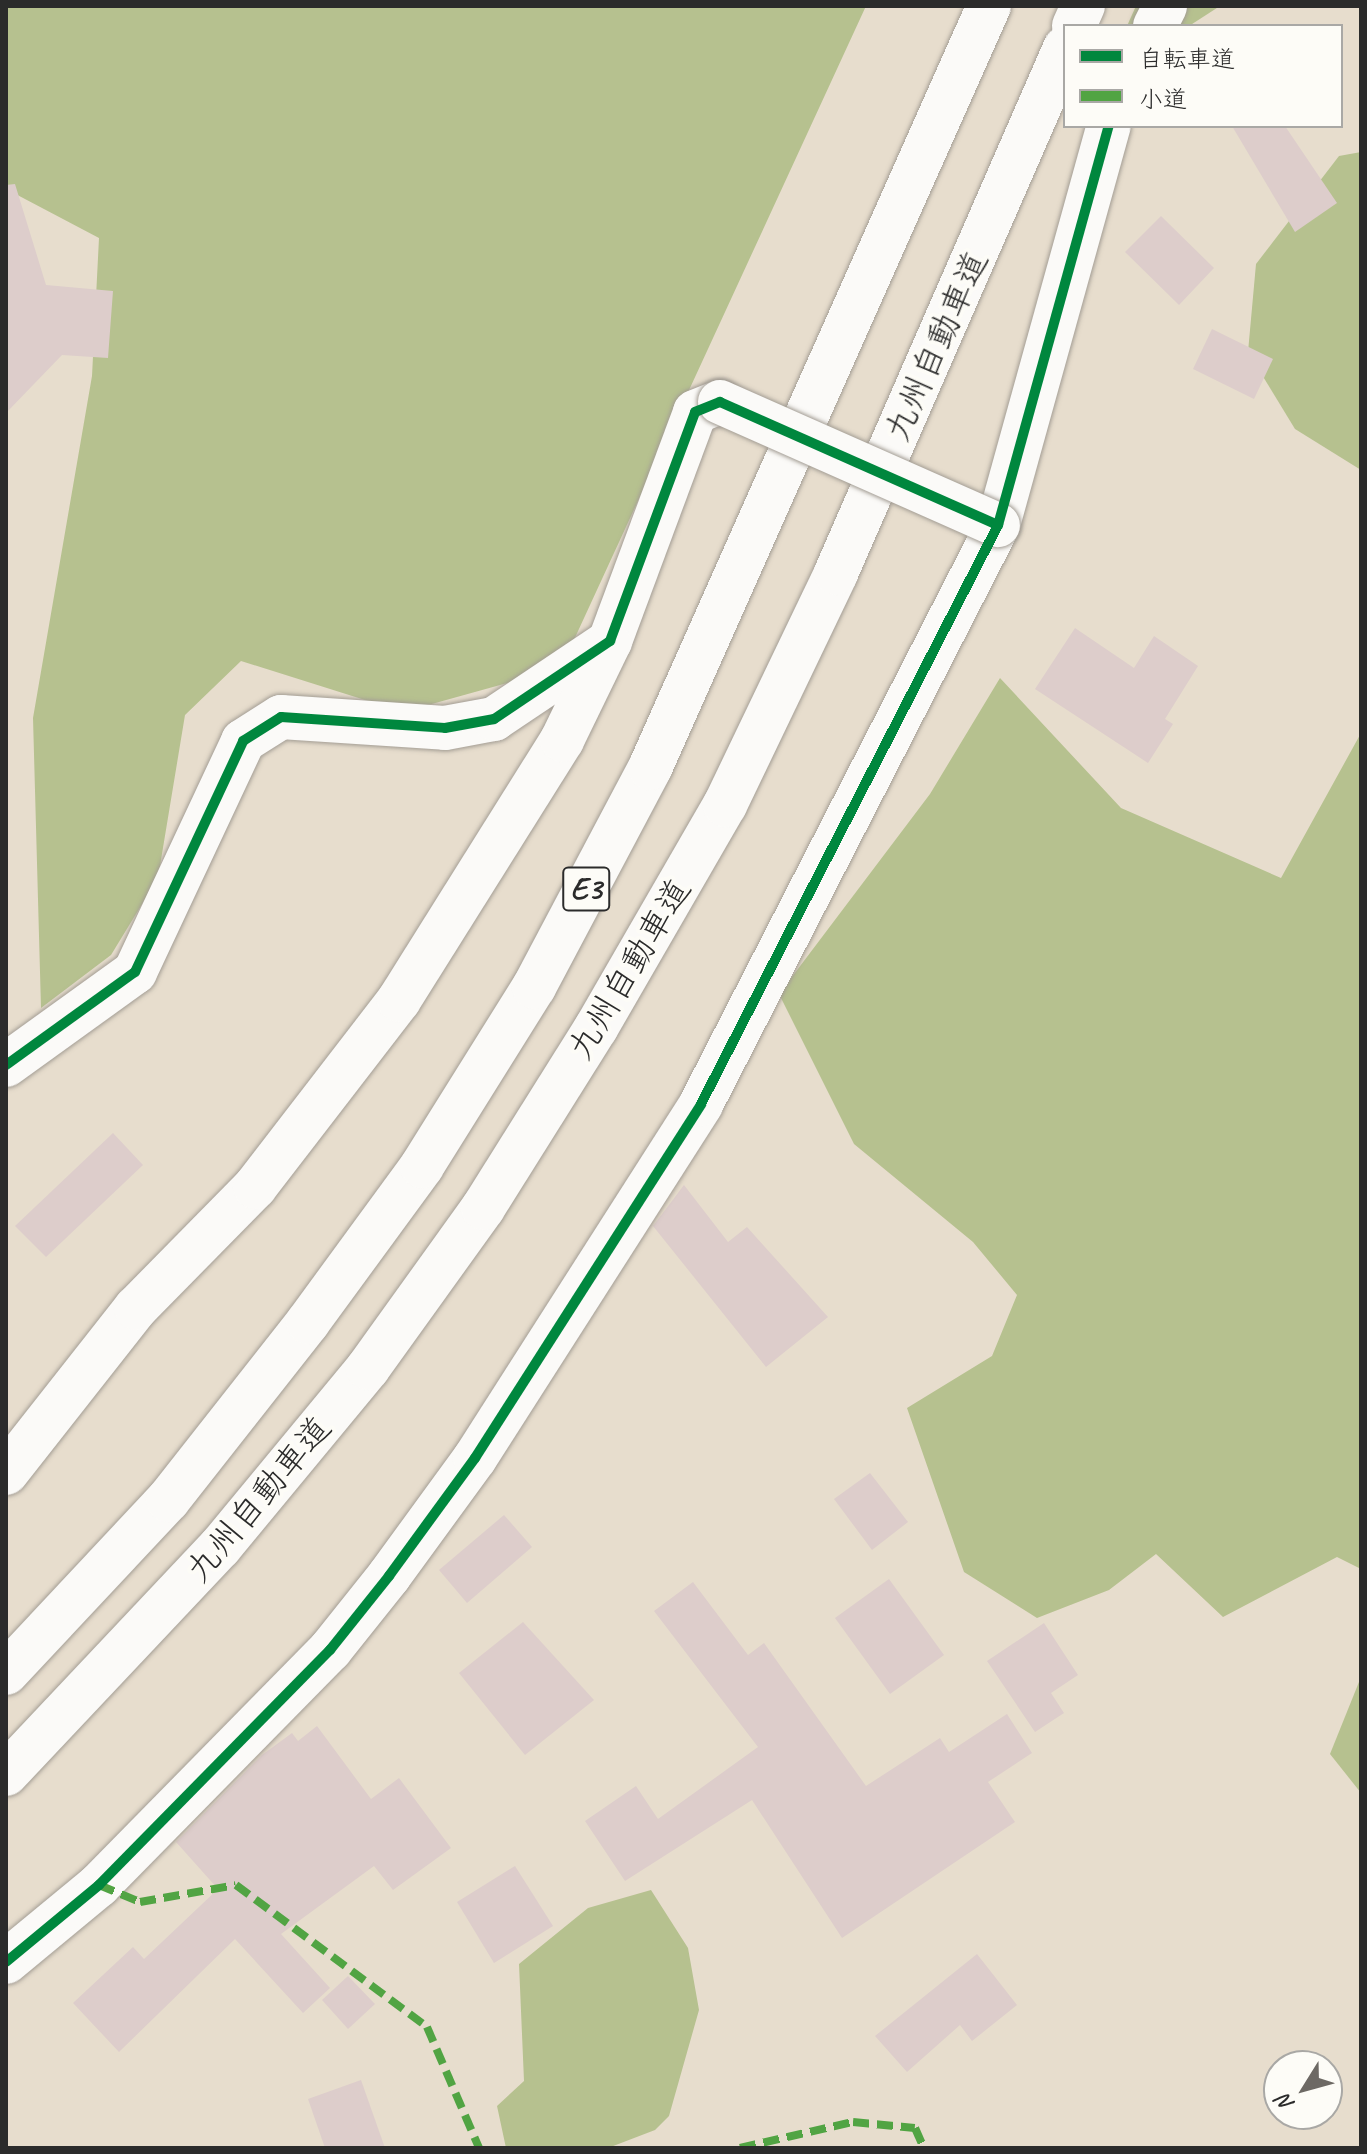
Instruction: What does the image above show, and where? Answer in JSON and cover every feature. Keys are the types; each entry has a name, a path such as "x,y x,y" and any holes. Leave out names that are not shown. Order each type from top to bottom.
{"main road":[{"name":"九州自動車道","path":"6,1673 168,1500 308,1322 422,1166 534,987 650,768 989,6"},
{"path":"1156,24 1165,6"},
{"name":"九州自動車道","path":"6,1774 62,1723 220,1547 368,1368 483,1208 596,1028 725,805 823,601 1063,53"},
{"path":"6,1962 99,1885 330,1650 475,1458 701,1104 998,525 1108,128"},
{"path":"6,1473 136,1308 255,1187 399,1000 562,740 610,641 695,412 720,402 998,525"},
{"path":"6,1065 135,972 243,741 281,717 445,728 494,719 610,641"}],"green space":[{"path":"6,6 866,6 561,668 403,712 241,661 185,715 158,878 111,955 41,1008 33,718 92,376 99,238 6,189"},
{"path":"1136,6 1220,6 1192,24 1128,24"},
{"path":"1361,152 1361,470 1295,429 1248,352 1256,264 1339,156"},
{"path":"1000,678 1121,808 1281,878 1361,733 1361,1569 1337,1557 1223,1617 1156,1554 1109,1590 1037,1618 964,1572 907,1408 992,1356 1017,1295 973,1242 854,1144 779,994 930,794"},
{"path":"1361,1677 1361,1793 1330,1754"},
{"path":"651,1890 688,1948 699,2010 669,2116 655,2130 608,2148 506,2148 497,2106 524,2081 519,1964 588,1908"}],"building":[{"path":"1233,128 1286,128 1337,203 1295,232"},
{"path":"15,184 46,285 113,291 108,358 62,355 6,413 6,185"},
{"path":"1161,216 1214,268 1179,305 1125,252"},
{"path":"1212,329 1273,359 1254,399 1193,369"},
{"path":"1075,628 1134,668 1154,636 1198,666 1165,719 1173,724 1148,763 1035,689"},
{"path":"113,1133 143,1165 46,1257 15,1226"},
{"path":"684,1185 728,1242 747,1227 828,1317 766,1367 653,1226"},
{"path":"870,1473 908,1522 872,1550 834,1499"},
{"path":"504,1515 532,1547 467,1603 439,1570"},
{"path":"889,1579 944,1655 890,1694 835,1618"},
{"path":"693,1582 748,1655 764,1643 866,1786 940,1738 949,1752 1007,1714 1032,1753 988,1782 1015,1822 842,1938 752,1800 625,1881 585,1821 636,1786 658,1819 758,1747 654,1611"},
{"path":"523,1622 594,1700 525,1755 459,1673"},
{"path":"1044,1623 1078,1675 1051,1693 1064,1713 1035,1732 987,1661"},
{"path":"317,1726 371,1799 399,1778 451,1848 393,1890 374,1866 281,1934 330,1988 303,2013 235,1939 119,2052 73,2003 133,1947 144,1959 218,1889 176,1842 262,1755 292,1733 298,1741"},
{"path":"515,1866 553,1926 494,1963 457,1902"},
{"path":"977,1954 1017,2005 972,2041 960,2025 907,2072 875,2036"},
{"path":"348,1976 375,2004 348,2029 322,2000"},
{"path":"361,2080 385,2148 325,2148 308,2099"}],"marked path":[{"path":"99,1885 140,1902 236,1885 427,2027 479,2148"},
{"path":"740,2148 853,2122 915,2128 924,2148"}],"cycle path":[{"path":"6,1962 99,1885 330,1650 389,1576 475,1458 701,1104 998,525 1108,128"},
{"path":"6,1065 135,972 243,741 281,717 445,728 494,719 610,641 695,412 720,402 998,525"}]}
